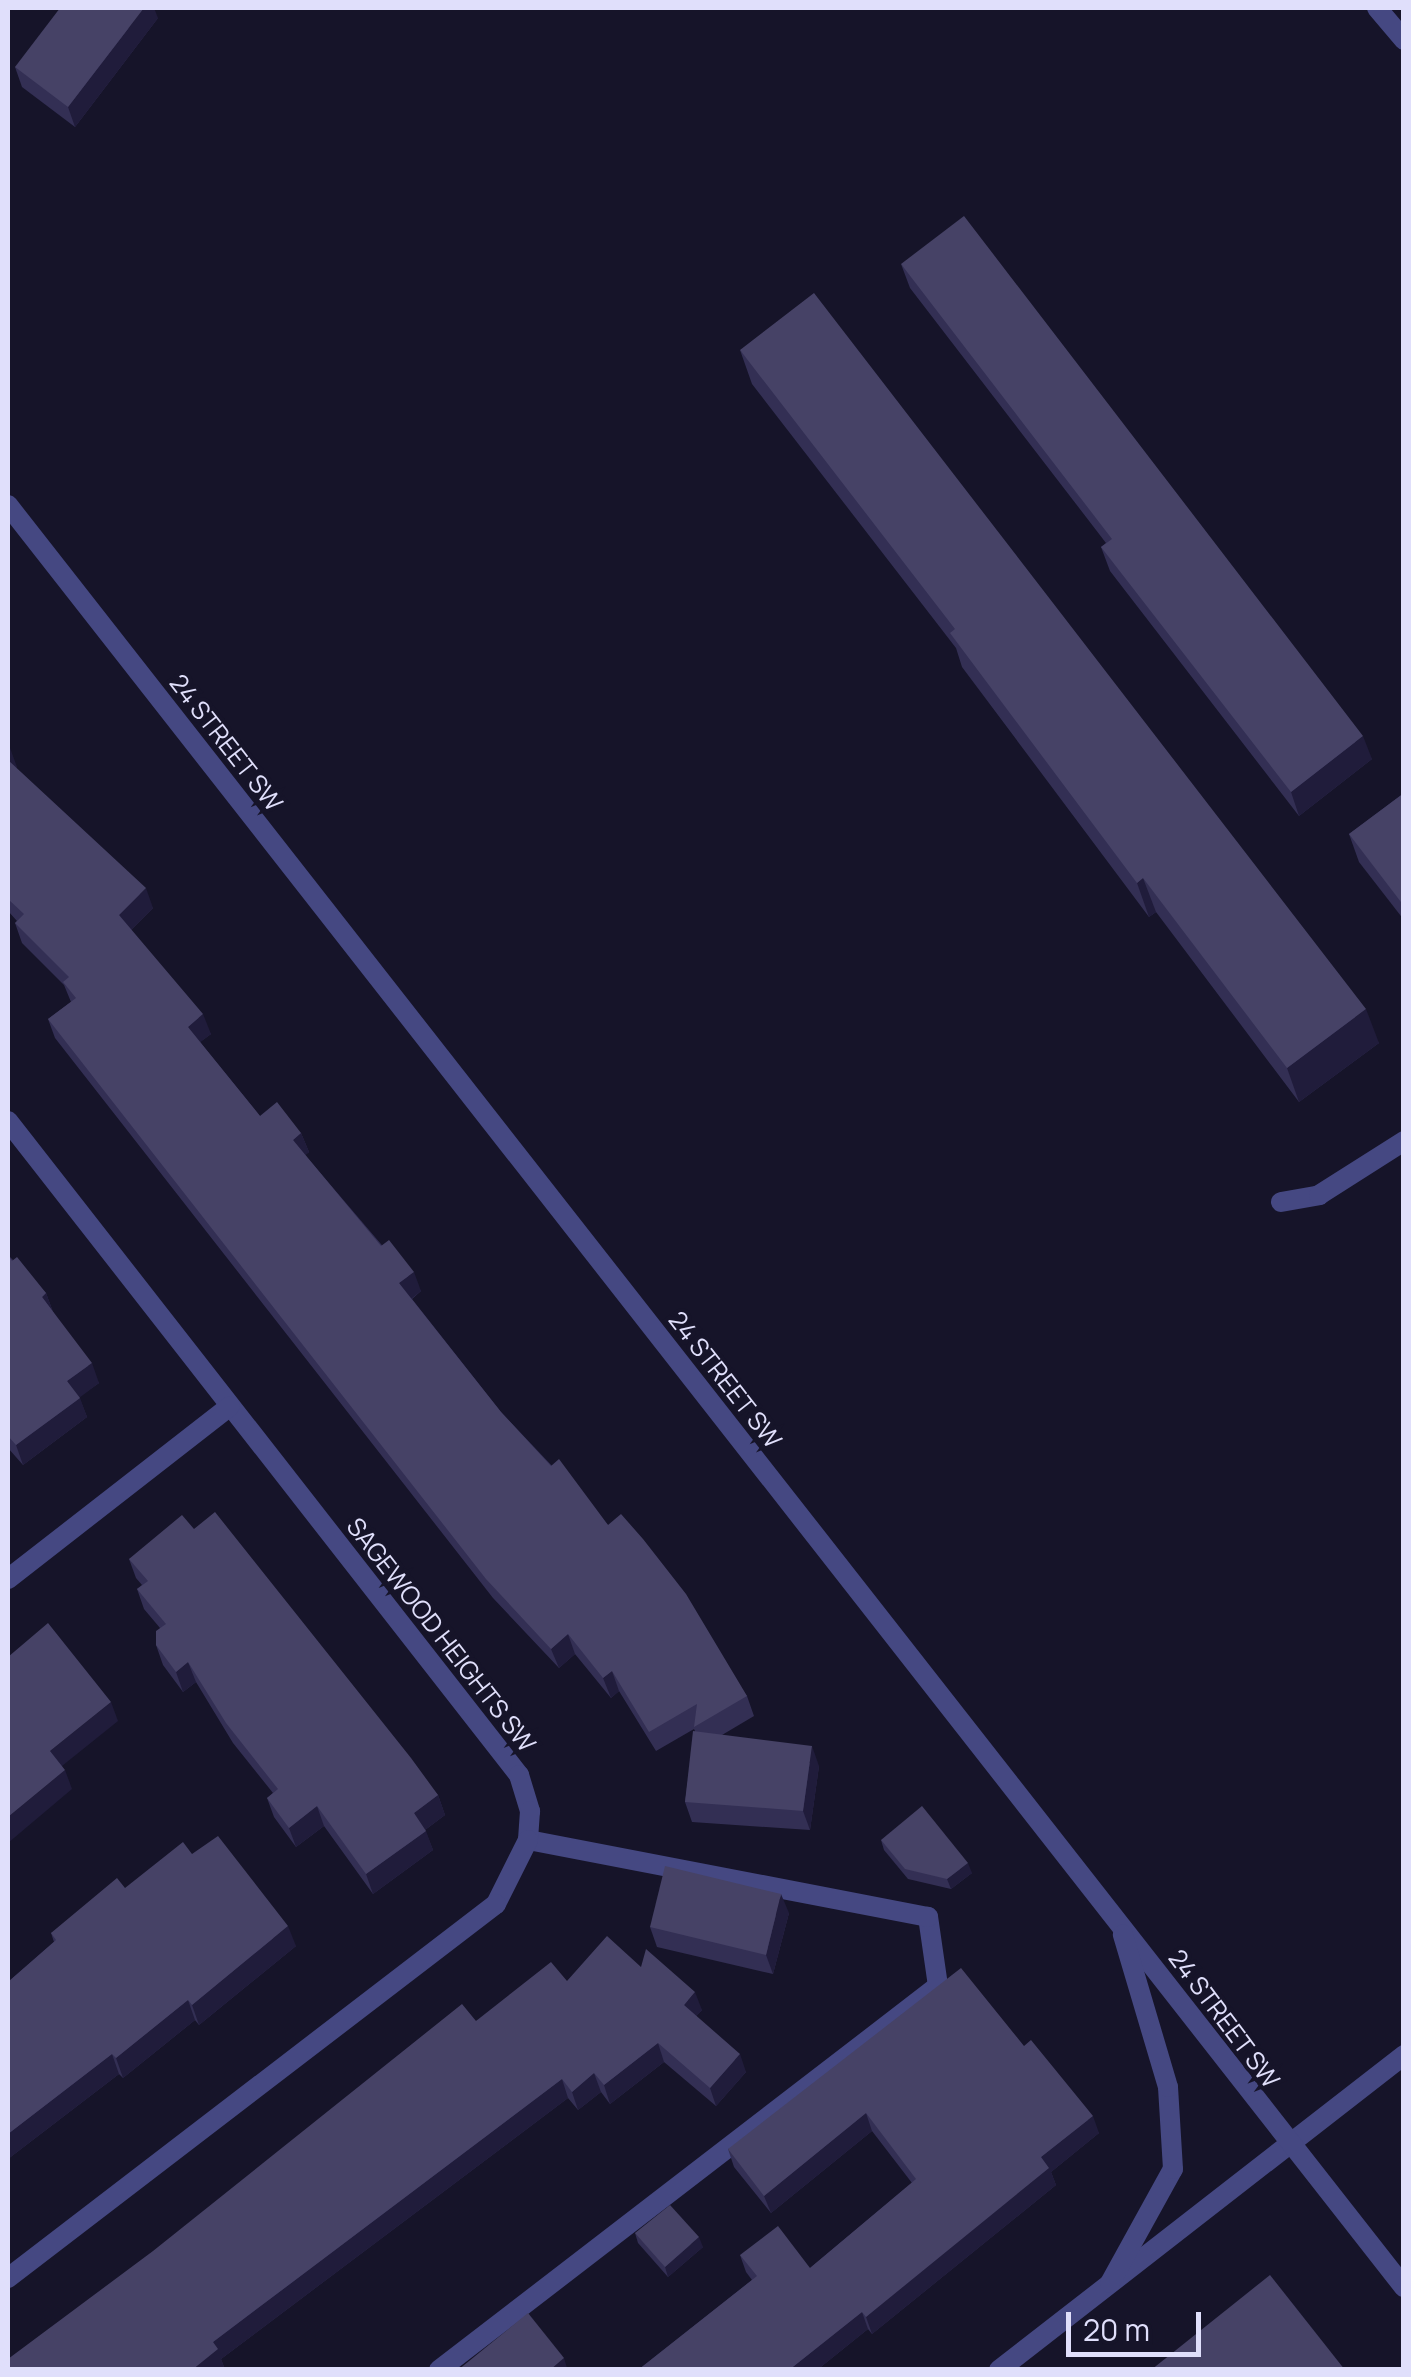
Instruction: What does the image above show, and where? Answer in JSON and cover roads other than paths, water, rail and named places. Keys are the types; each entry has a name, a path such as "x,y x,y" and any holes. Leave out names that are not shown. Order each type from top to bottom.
{"street":[{"path":"1377,8 1404,40"},
{"name":"24 STREET SW","path":"8,505 1120,1924 1288,2146 1404,2286"},
{"name":"SAGEWOOD HEIGHTS SW","path":"8,1121 519,1775 530,1811 528,1840"},
{"path":"1281,1202 1319,1195 1404,1141"},
{"path":"8,1579 230,1406"},
{"path":"8,2278 496,1904 528,1840 928,1917 938,1986 439,2370"},
{"path":"1110,2284 1173,2168 1168,2087 1120,1924"},
{"path":"1000,2370 1404,2055"}]}
